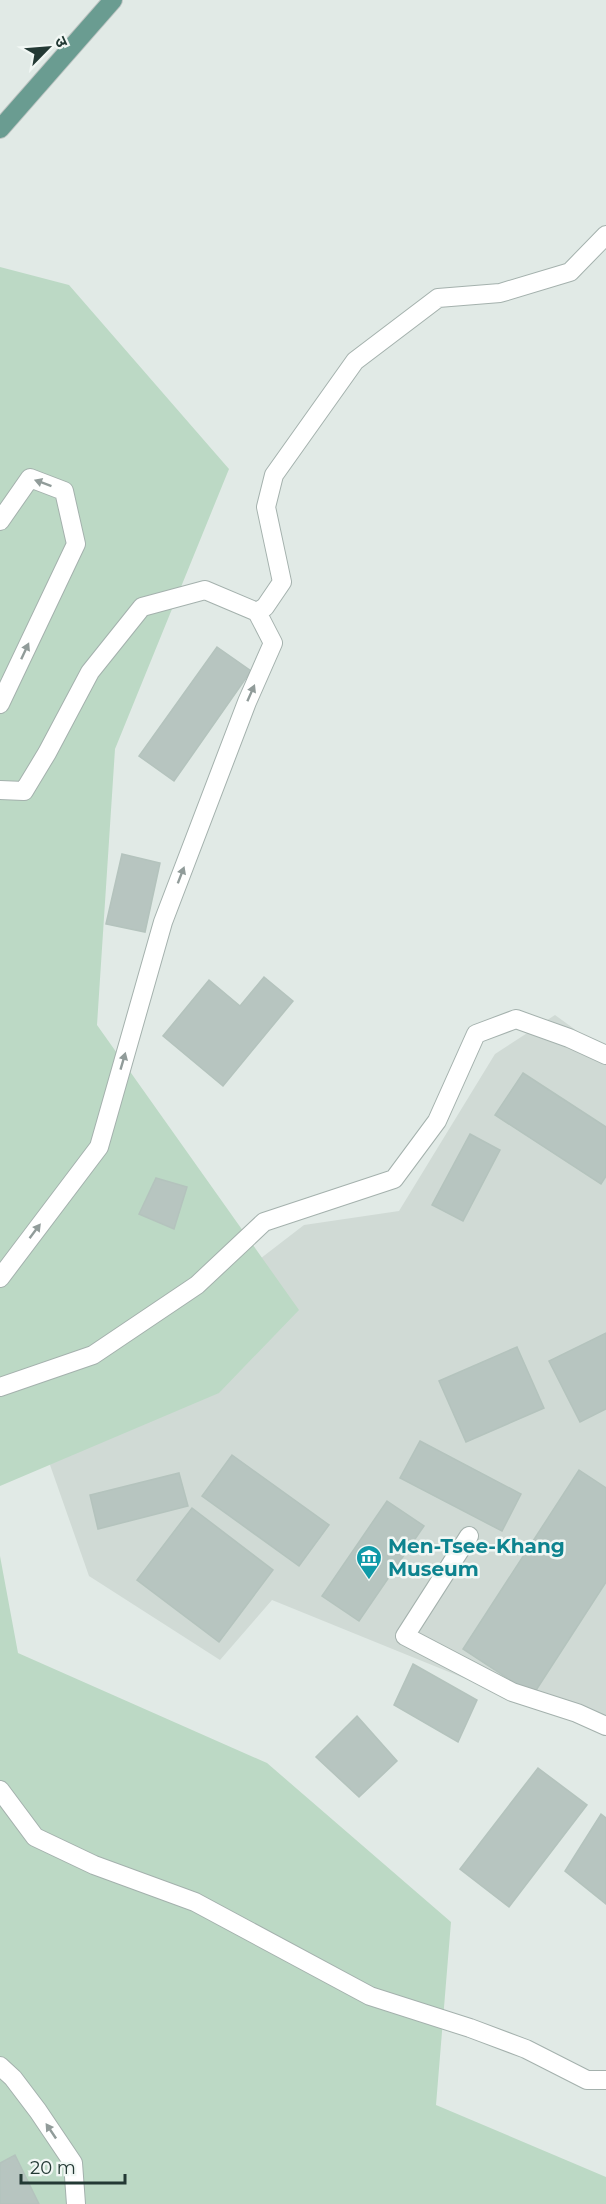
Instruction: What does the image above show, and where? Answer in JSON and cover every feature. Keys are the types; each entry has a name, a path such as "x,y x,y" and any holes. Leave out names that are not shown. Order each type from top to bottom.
{"main road":[{"path":"0,129 113,0"}],"street":[{"path":"257,612 265,607 282,582 266,507 274,475 355,361 438,298 500,293 570,272 606,235"},
{"path":"0,521 30,478 64,491 75,544 0,704"},
{"path":"0,790 24,791 90,672 142,607 204,590 257,612 273,643 247,702 163,922 99,1147 0,1278"},
{"path":"0,1387 93,1355 197,1285 264,1222 394,1179 436,1120 476,1034 516,1019 569,1038 606,1056"},
{"path":"469,1536 405,1636 512,1692 578,1713 606,1726"},
{"path":"0,1790 35,1837 94,1865 195,1902 370,1996 470,2028 526,2049 587,2080 606,2080"},
{"path":"0,2066 13,2078 38,2111 73,2163 76,2204"}],"shaded area":[{"path":"555,1015 606,1052 606,1730 535,1707 272,1600 220,1660 89,1576 30,1408 165,1332 304,1225 399,1211 495,1054"}],"green space":[{"path":"0,267 69,285 229,469 115,749 97,1025 299,1310 219,1393 0,1486"},
{"path":"0,1556 18,1653 267,1763 451,1922 436,2105 606,2177 606,2204 0,2204"}],"building":[{"path":"217,647 251,671 174,781 139,756"},
{"path":"122,854 160,863 145,932 106,924"},
{"path":"264,977 293,1001 223,1086 163,1036 209,980 240,1006"},
{"path":"523,1073 606,1127 606,1176 601,1184 495,1115"},
{"path":"470,1134 500,1150 463,1221 432,1205"},
{"path":"156,1178 187,1187 174,1229 139,1214"},
{"path":"606,1333 606,1409 580,1422 549,1361"},
{"path":"517,1347 544,1408 466,1442 439,1381"},
{"path":"420,1441 521,1494 502,1531 400,1478"},
{"path":"232,1455 329,1525 299,1566 202,1496"},
{"path":"579,1470 606,1488 606,1582 533,1695 463,1649"},
{"path":"179,1473 188,1506 98,1529 90,1495"},
{"path":"387,1501 424,1526 359,1621 322,1596"},
{"path":"192,1508 273,1570 219,1642 137,1580"},
{"path":"413,1664 477,1700 458,1742 394,1705"},
{"path":"357,1716 397,1761 359,1797 316,1757"},
{"path":"538,1768 587,1805 509,1907 460,1869"},
{"path":"601,1814 606,1818 606,1904 565,1871"},
{"path":"15,2155 39,2204 0,2204 0,2163"}],"place":[{"name":"Men-Tsee-Khang Museum","path":"369,1581"}]}
